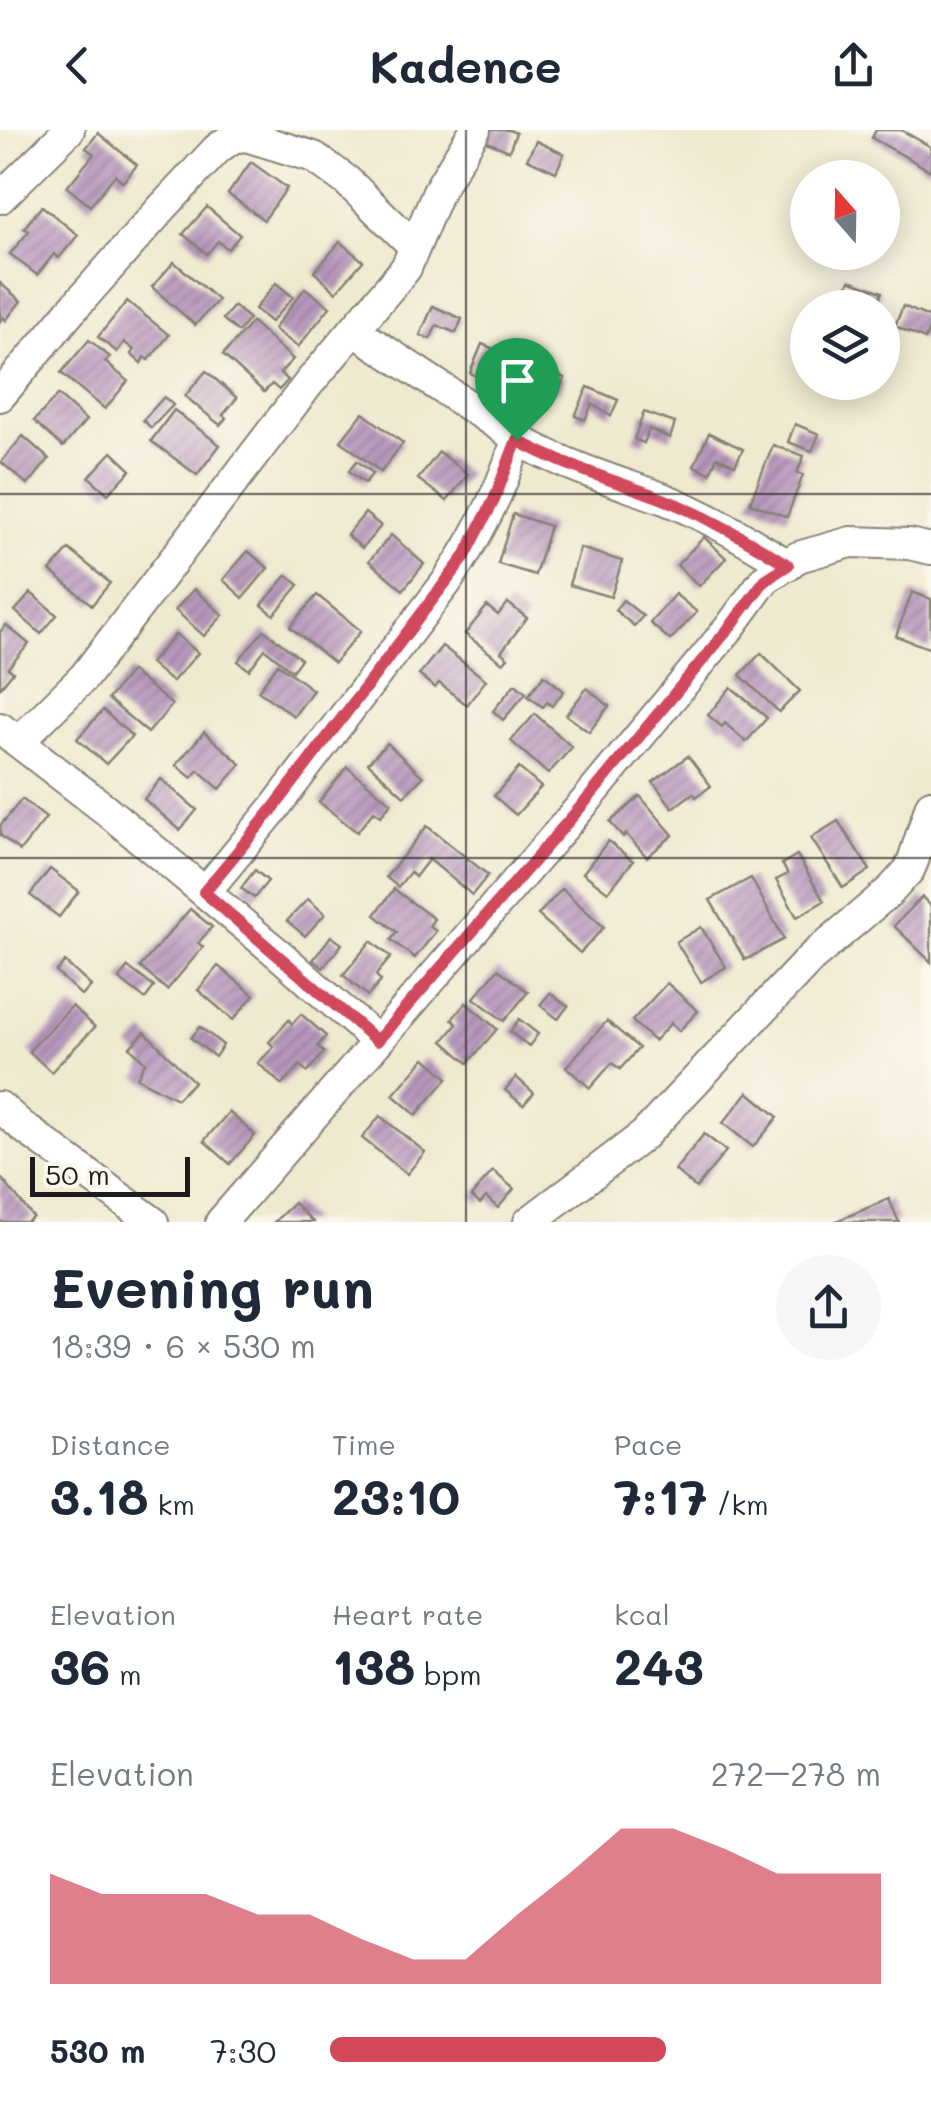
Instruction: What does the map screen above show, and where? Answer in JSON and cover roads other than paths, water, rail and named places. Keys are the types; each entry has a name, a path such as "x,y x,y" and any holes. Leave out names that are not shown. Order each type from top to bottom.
{"street":[{"path":"0,198 69,130"},
{"path":"377,1041 204,892 10,735 84,677 309,383 406,268 438,191 476,130"},
{"path":"0,396 70,312 218,149 227,134 314,157 347,181 414,246"},
{"path":"355,331 517,440 550,457 683,507 788,565"},
{"path":"204,892 272,810 455,570 489,510 517,440"},
{"path":"221,1222 585,802 765,580 798,558 852,542 909,544 931,549"},
{"path":"529,1222 644,1135 811,958 891,890 913,861 931,805"},
{"path":"0,1107 153,1222"}]}
